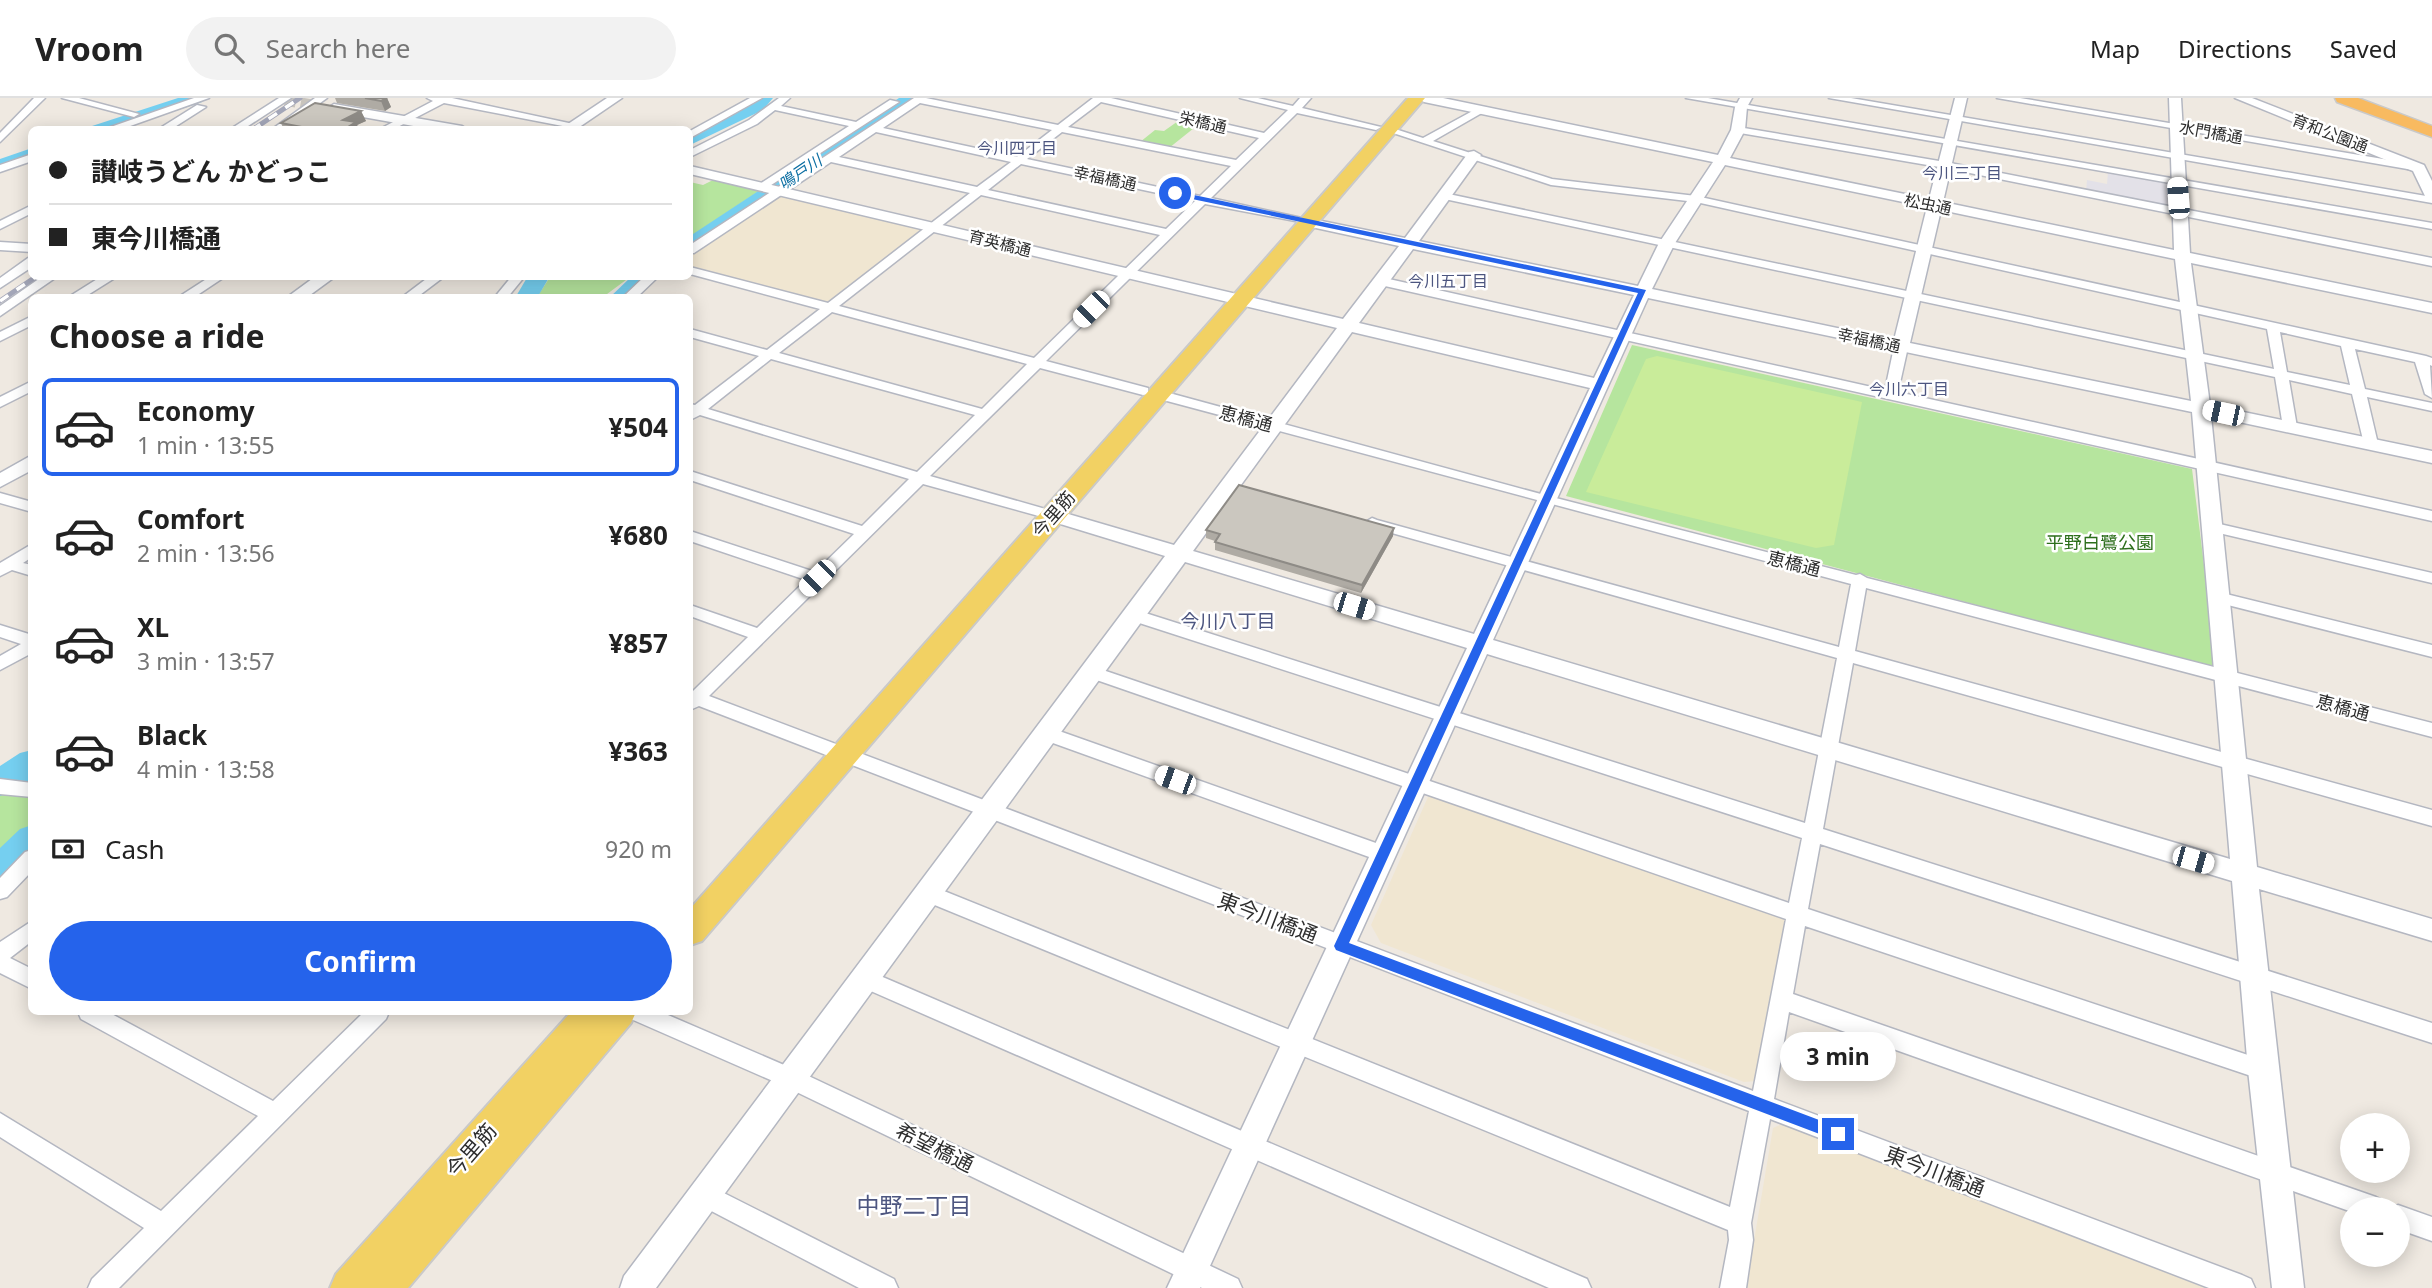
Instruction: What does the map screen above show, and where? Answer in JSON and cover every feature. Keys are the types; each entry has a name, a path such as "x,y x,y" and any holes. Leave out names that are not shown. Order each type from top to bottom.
{"highway":[{"path":"2343,98 2432,132"},
{"path":"2362,98 2432,124"}],"main road":[{"name":"今里筋","path":"1383,129 1402,98"},
{"name":"今里筋","path":"693,898 835,749 1301,220 1383,129 1417,98"},
{"name":"今里筋","path":"693,926 835,749"},
{"name":"今里筋","path":"350,1288 590,1015"},
{"name":"今里筋","path":"382,1288 616,1015"}],"street":[{"path":"0,139 40,98"},
{"path":"67,98 134,114"},
{"path":"108,126 134,114 186,98"},
{"path":"111,126 204,98"},
{"path":"169,126 216,98"},
{"path":"571,126 616,98"},
{"path":"729,98 754,100"},
{"path":"693,152 753,122 785,98"},
{"path":"693,248 857,125 901,98"},
{"path":"693,410 1099,98"},
{"name":"栄橋通","path":"1099,98 1266,137"},
{"path":"1245,98 1383,129 1474,155 1551,182 1696,199 2427,361 2432,394"},
{"path":"693,698 1306,98"},
{"name":"松虫通","path":"1424,98 1723,157"},
{"name":"松虫通","path":"1453,98 2432,308"},
{"path":"1691,98 1743,103 2177,183 2432,226"},
{"path":"1834,98 2432,198 2423,171 2425,166"},
{"path":"1890,397 1961,98"},
{"name":"水門橋通","path":"2002,98 2425,166"},
{"path":"2174,98 2184,157 2177,183 2182,253 2201,409 2263,1070 2288,1288"},
{"name":"育和公園通","path":"2241,98 2425,166"},
{"path":"240,126 281,99"},
{"path":"390,126 441,99 564,126"},
{"path":"770,189 829,158 920,99 1238,164"},
{"path":"693,133 754,100"},
{"path":"282,126 317,102 440,126"},
{"path":"1187,1279 1643,292 1667,243 1738,130 1743,103"},
{"path":"773,107 857,125"},
{"path":"1425,141 1482,110"},
{"name":"幸福橋通","path":"874,129 2432,457"},
{"path":"1738,130 1945,165 2432,262"},
{"path":"3,165 28,152"},
{"path":"636,1288 1133,615 1179,554 1237,485 1273,425 1474,155"},
{"path":"3,165 28,158"},
{"path":"829,158 1168,233"},
{"path":"3,165 28,166"},
{"name":"育英橋通","path":"693,171 1600,384"},
{"path":"1444,196 2432,408"},
{"path":"0,214 26,212"},
{"path":"0,226 26,212"},
{"path":"0,246 28,248"},
{"name":"松虫通","path":"2182,253 2432,301"},
{"path":"0,284 28,264"},
{"name":"恵橋通","path":"693,271 1547,500 1860,579 2432,730"},
{"path":"0,312 46,280"},
{"path":"80,294 105,280"},
{"path":"190,294 213,280"},
{"path":"300,294 322,280"},
{"path":"413,294 433,280"},
{"path":"503,294 516,280"},
{"path":"633,294 648,280"},
{"path":"1380,281 2432,516"},
{"path":"0,337 28,322"},
{"path":"2273,326 2290,428"},
{"path":"693,334 985,414"},
{"path":"2347,343 2371,444"},
{"path":"0,388 25,395"},
{"path":"0,403 25,395"},
{"path":"693,411 1042,513 2432,930"},
{"path":"0,481 28,464"},
{"path":"693,476 864,532"},
{"path":"0,498 28,505"},
{"path":"1361,520 2432,818"},
{"path":"2211,527 2432,578"},
{"path":"693,537 817,578"},
{"path":"5,568 28,552"},
{"path":"5,568 28,571"},
{"path":"1733,1288 1741,1240 1739,1223 1860,579"},
{"path":"2218,597 2432,651"},
{"path":"693,611 760,635"},
{"path":"1133,615 2432,1033"},
{"path":"0,631 28,648"},
{"path":"0,664 28,650"},
{"path":"1091,672 1799,915 2263,1070"},
{"name":"東今川橋通","path":"693,699 835,749 1340,946 2242,1288"},
{"path":"1045,733 1383,854"},
{"path":"4,788 28,790"},
{"path":"0,891 28,862"},
{"path":"927,893 1739,1223"},
{"path":"0,954 28,932"},
{"path":"0,962 28,978"},
{"path":"864,978 1578,1288"},
{"path":"1782,1000 2342,1197"},
{"path":"94,1015 276,1114"},
{"path":"101,1288 276,1114 370,1015"},
{"name":"希望橋通","path":"646,1015 790,1078 1187,1279 1229,1288"},
{"path":"0,1124 163,1226"},
{"path":"704,1195 885,1288"},
{"path":"2410,1221 2432,1229"}],"shaded area":[{"path":"2108,172 2168,183 2168,207 2086,192 2087,180 2107,184"},
{"path":"782,196 924,228 830,301 824,302 693,268 693,254"},
{"path":"1434,795 1780,910 1785,919 1756,1081 1744,1082 1381,943 1371,925 1428,797"},
{"path":"1787,1122 2205,1288 1746,1288 1773,1128"}],"green space":[{"path":"1181,119 1199,124 1169,148 1140,142 1155,130 1164,131"},
{"path":"713,180 759,191 693,235 693,183 703,185"},
{"path":"548,280 626,280 607,294 539,294"},
{"name":"平野白鷺公園","path":"1632,345 2192,469 2217,669 1566,496"},
{"path":"1657,356 1862,402 1834,545 1816,548 1586,492 1646,359"},
{"path":"28,769 28,835 0,863 0,789"}],"building":[{"path":"365,98 386,98 381,101"},
{"path":"315,103 361,111 343,120 356,122 350,126 296,126 281,123"},
{"path":"1239,485 1394,528 1362,585 1215,542 1220,534 1206,530"}],"waterway":[{"path":"111,126 196,98"},
{"path":"693,138 757,106 764,98"},
{"name":"鳴戸川","path":"693,243 911,98"},
{"path":"0,165 28,155"},
{"path":"528,294 537,280"},
{"name":"鳴戸川","path":"625,294 641,280"},
{"path":"0,783 28,765"},
{"name":"鳴戸川","path":"0,870 28,843"}],"tunnel":[{"path":"285,100 312,105"}],"railway":[{"path":"258,126 300,98"},
{"path":"0,301 31,280"}],"district":[{"name":"今川四丁目","path":"1017,148"},
{"name":"今川三丁目","path":"1962,173"},
{"name":"今川五丁目","path":"1448,281"},
{"name":"今川六丁目","path":"1909,389"},
{"name":"今川八丁目","path":"1228,621"},
{"name":"中野二丁目","path":"914,1205"}],"route":[{"path":"1175,193 1643,292 1340,946 1838,1134"}]}
